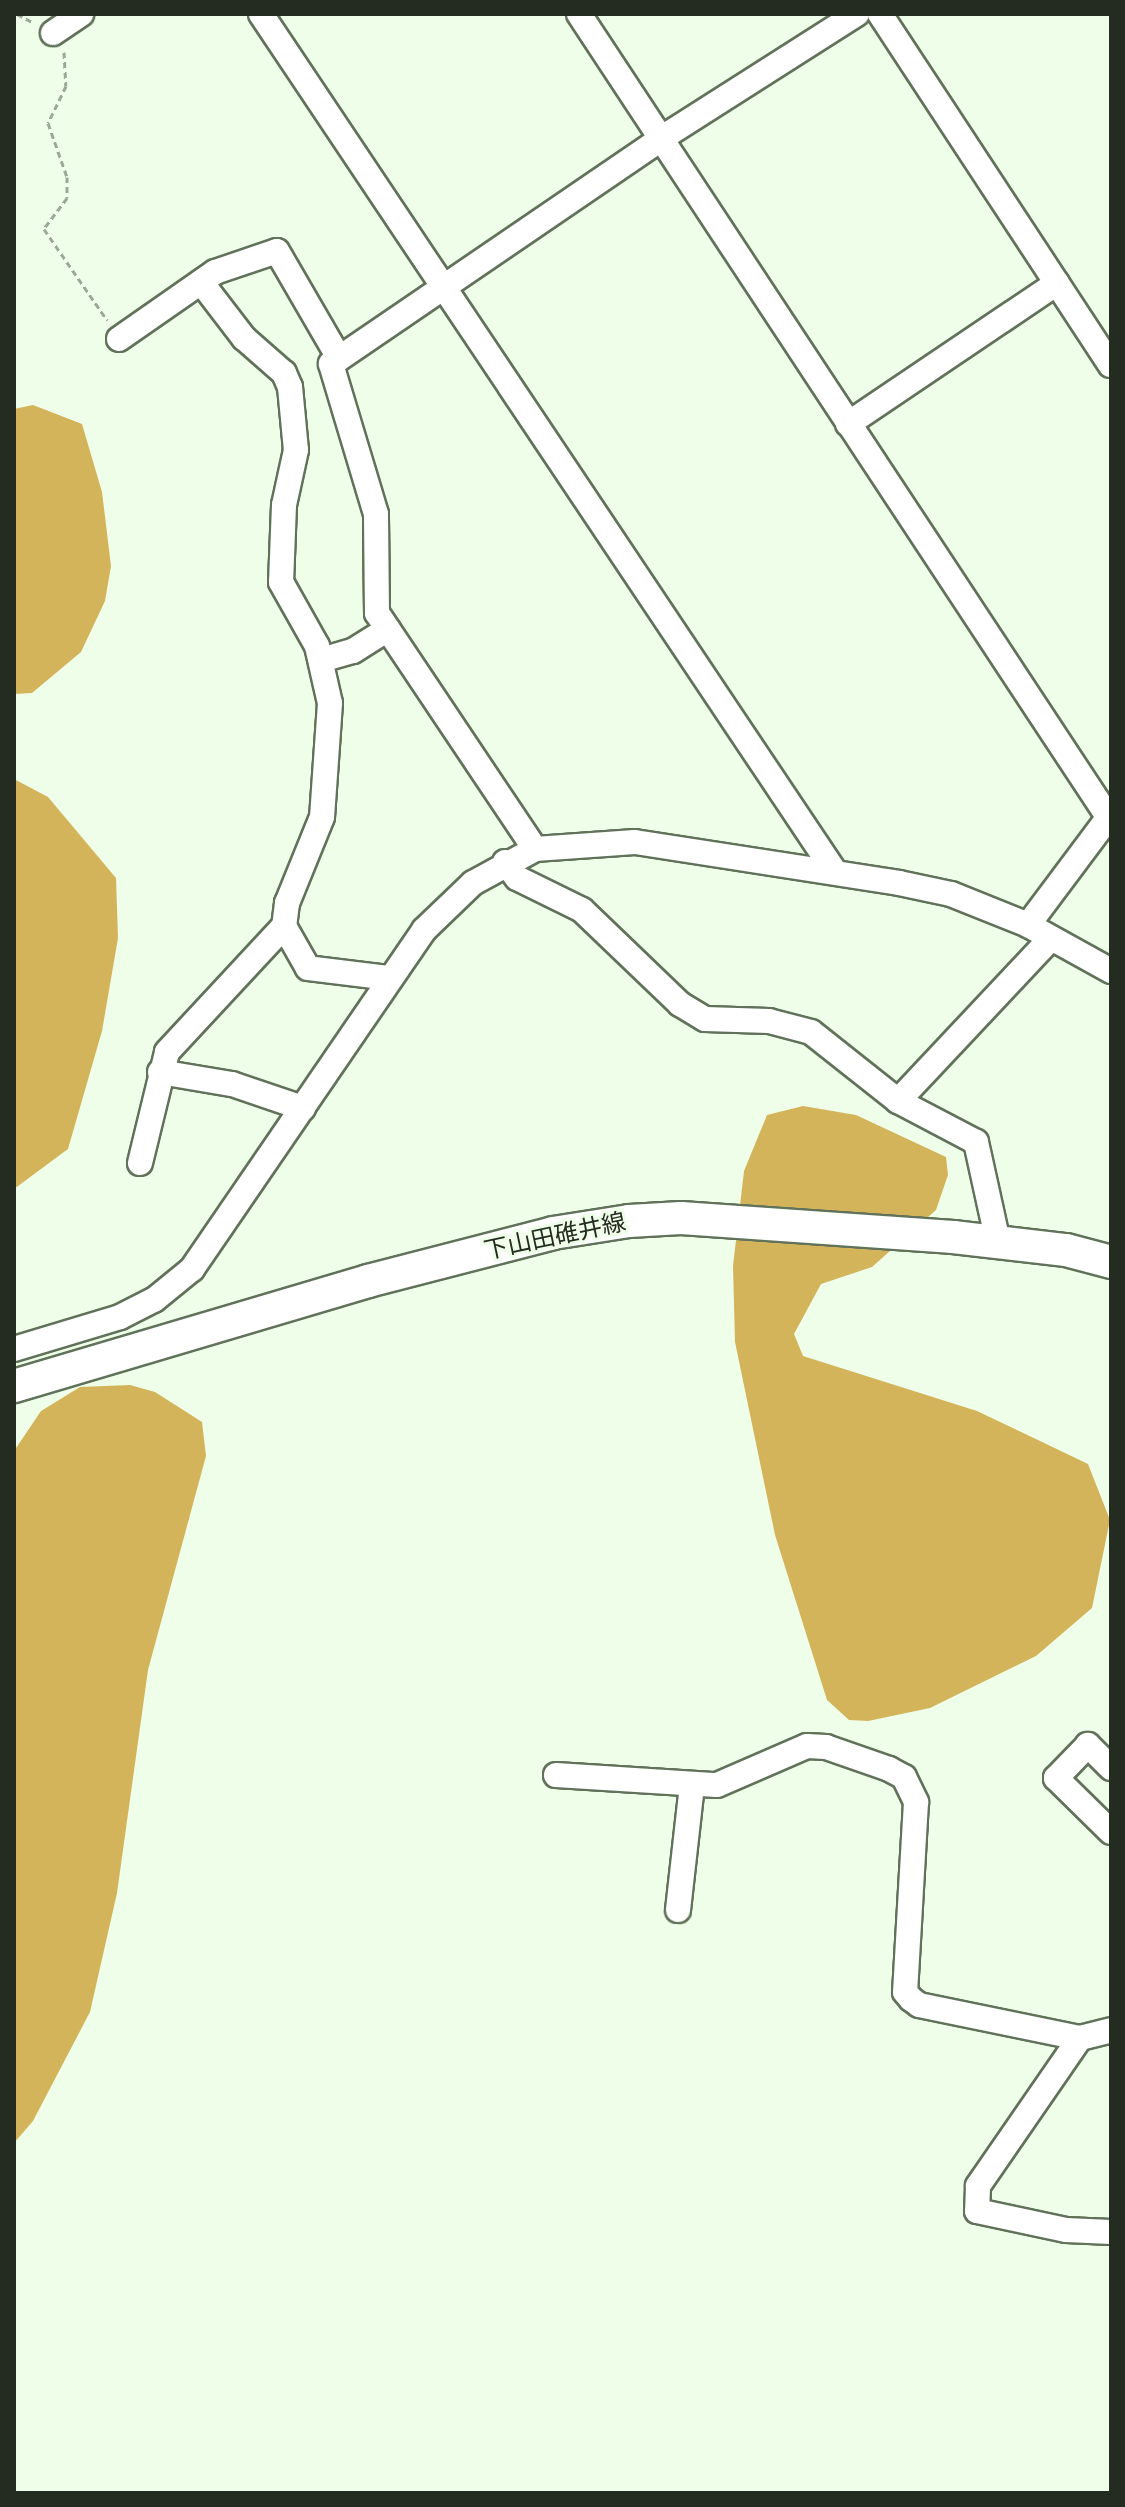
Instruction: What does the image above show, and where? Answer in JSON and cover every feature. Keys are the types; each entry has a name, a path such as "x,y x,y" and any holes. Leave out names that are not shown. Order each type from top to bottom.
{"main road":[{"name":"下山田碓井線","path":"14,1386 368,1281 553,1233 629,1221 770,1223 998,1242 1066,1250 1111,1262"}],"street":[{"path":"53,33 81,14"},
{"path":"261,14 835,872"},
{"path":"579,14 1109,814 1028,925"},
{"path":"535,849 377,613 376,514 331,364 662,138 857,14"},
{"path":"880,14 1111,365"},
{"path":"119,339 201,282 277,251 339,358"},
{"path":"140,1163 167,1052 284,926 287,903 322,817 330,703 321,660 281,582 284,505 296,450 290,387 284,373 244,338 201,282"},
{"path":"848,424 1057,283"},
{"path":"321,660 353,651 388,629"},
{"path":"14,1349 120,1317 154,1300 192,1269 390,978 445,906 505,862 535,849 635,842 835,872 951,894 1028,925 1111,971"},
{"path":"505,862 517,878 582,910 680,1004 705,1019 769,1021 811,1032 898,1101 976,1142 998,1242"},
{"path":"284,926 308,968 390,978"},
{"path":"898,1101 1050,939"},
{"path":"160,1072 232,1084 303,1108"},
{"path":"1111,1768 1088,1745 1056,1778 1111,1832"},
{"path":"556,1775 692,1785 740,1779 807,1746 826,1747 904,1777 916,1802 905,1992 919,2005 1080,2038 1111,2030"},
{"path":"678,1910 692,1785"},
{"path":"1080,2038 978,2186 977,2211 1066,2230 1111,2232"}],"path":[{"path":"17,14 53,33 69,69 48,123 67,177 67,198 44,229 119,339"}],"shaded area":[{"path":"33,405 82,424 102,492 111,566 105,601 81,652 32,693 14,694 14,409"},
{"path":"14,779 48,797 116,878 118,938 102,1031 68,1149 14,1189"},
{"path":"803,1106 856,1115 946,1157 948,1175 936,1210 872,1267 821,1284 794,1334 803,1356 977,1411 1088,1464 1110,1520 1092,1608 1036,1656 930,1708 868,1721 849,1720 827,1700 775,1535 735,1342 733,1266 744,1171 767,1115"},
{"path":"130,1385 155,1392 202,1422 206,1456 148,1670 117,1893 90,2012 33,2121 14,2143 14,1451 41,1411 80,1387"}]}
